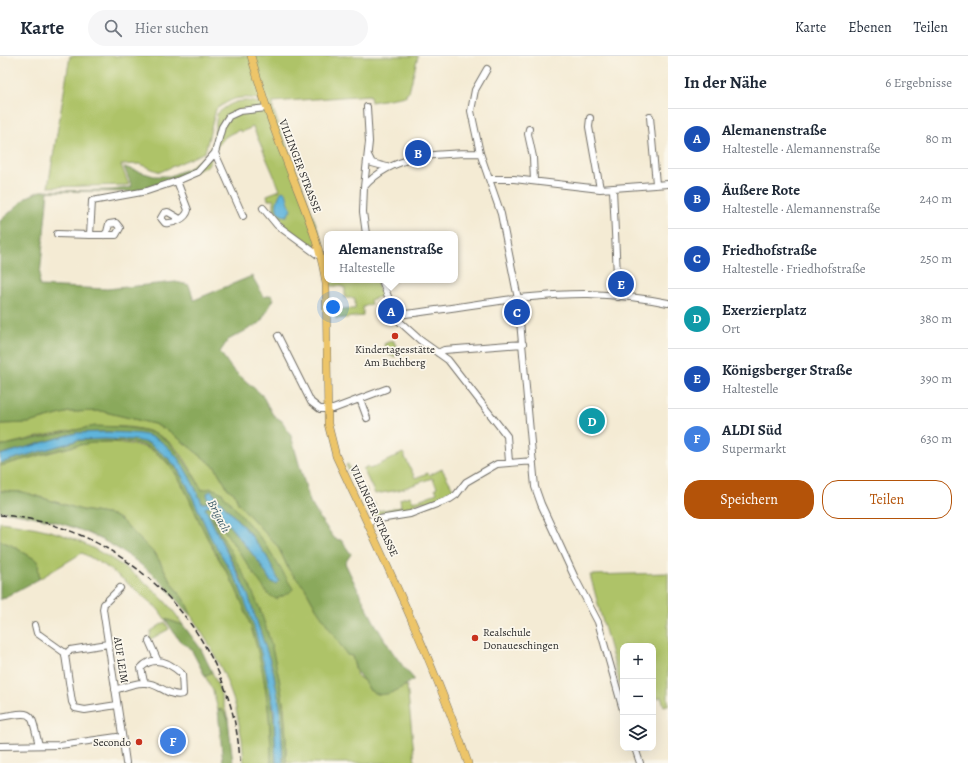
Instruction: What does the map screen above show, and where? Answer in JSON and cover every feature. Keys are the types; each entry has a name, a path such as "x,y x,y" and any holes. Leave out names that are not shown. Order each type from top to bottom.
{"main road":[{"name":"VILLINGER STRASSE","path":"251,56 266,108 324,262"},
{"name":"VILLINGER STRASSE","path":"326,283 327,410 330,439 336,456 367,521 440,685 468,763"}],"street":[{"path":"487,69 475,90 472,101 473,123 480,153 501,214 518,299 533,462 538,497 575,578 598,622 620,699"},
{"path":"366,231 363,212 369,135 368,106"},
{"path":"90,235 92,201 147,191 177,182 198,172 215,152 222,127 229,116 240,110 266,108"},
{"path":"650,116 656,184"},
{"path":"590,118 589,127 600,189"},
{"path":"529,129 534,181"},
{"path":"215,152 243,216"},
{"path":"364,188 372,178 387,167 402,161 419,157 480,153"},
{"path":"368,154 372,162 387,167"},
{"path":"490,179 514,179 600,189 668,184"},
{"path":"177,182 188,210 186,216 180,219"},
{"path":"612,189 618,297"},
{"path":"262,208 277,225 318,255 320,254"},
{"path":"57,234 104,235"},
{"path":"383,283 396,315 406,328 448,360 507,436 509,462"},
{"path":"396,315 460,308 518,299 590,294 668,303"},
{"path":"278,336 311,402 320,409 327,410 386,389"},
{"path":"438,353 444,350 523,344"},
{"path":"360,399 367,418"},
{"path":"367,521 420,511 450,499 456,495 466,482 497,464 509,462 533,462"},
{"name":"AUF LEIM","path":"120,588 104,604 103,609 126,763"},
{"path":"36,625 37,633 65,653 72,702 75,708 85,710 117,705"},
{"path":"149,641 157,660"},
{"path":"65,653 70,650 108,644"},
{"path":"115,690 144,682 151,683 166,692 179,696 183,694 182,674 161,660 157,660 141,668 144,682"},
{"path":"0,717 24,712 29,714 39,745"},
{"path":"0,746 60,746 110,737 117,737 123,742"},
{"path":"636,751 640,763"}],"green space":[{"path":"70,56 418,56 409,92 406,93 406,96 371,102 370,95 273,102 273,109 323,243 314,250 281,225 283,222 274,209 274,200 268,200 267,195 280,190 253,127 241,132 240,130 227,136 216,148 208,166 190,173 189,168 208,153 213,144 217,114 236,102 246,101 258,103 258,99 240,98 227,102 216,109 205,152 160,172 139,164 121,165 129,185 48,187"},
{"path":"124,167 154,176 170,176 189,168 190,173 172,181 136,192 48,191 39,286 107,289 176,282 189,285 194,300 252,276 264,297 271,295 274,299 260,323 228,340 220,352 232,369 262,395 273,415 282,421 291,436 310,502 335,539 341,540 351,554 345,563 367,609 393,653 414,679 394,692 388,694 376,694 370,690 357,672 352,656 347,655 316,608 305,588 289,570 278,547 238,503 235,494 228,489 215,467 169,431 154,424 101,411 69,412 28,423 0,424 0,221 27,197 40,191 113,190 132,187"},
{"path":"330,283 377,283 382,296 370,300 371,304 363,307 363,316 336,319 336,309 355,309 355,298 345,298 345,288 340,286 331,286"},
{"path":"393,340 400,353 394,357 393,355 390,356 384,344"},
{"path":"101,411 154,424 169,431 215,467 228,489 235,494 238,503 278,547 289,570 305,588 316,608 352,656 357,676 364,681 370,691 397,690 407,685 415,763 286,763 284,707 279,678 260,609 211,515 239,551 293,589 221,492 202,490 184,458 169,442 153,433 133,428 110,427 87,428 63,432 0,446 0,424 28,423 69,412"},
{"path":"95,426 135,429 149,432 161,437 171,445 181,456 202,490 211,488 221,492 265,543 293,589 289,593 276,599 268,594 221,526 212,517 250,586 260,610 272,647 283,705 286,763 283,763 280,707 241,578 204,508 209,506 214,507 259,562 271,582 267,557 250,534 211,491 209,503 202,503 195,489 148,435 108,432 76,433 0,455 0,446"},
{"path":"126,439 144,442 162,453 180,474 211,537 235,578 247,604 261,648 271,695 276,741 276,763 271,763 271,742 264,679 248,618 236,589 208,539 187,494 173,469 164,459 154,451 142,445 126,442 108,442 89,443 52,451 0,466 0,463 79,440"},
{"path":"111,442 137,445 149,449 168,463 180,481 208,539 236,589 255,638 260,658 267,700 271,742 271,763 244,763 242,739 235,704 224,674 210,646 192,617 186,603 173,585 156,555 121,520 112,515 82,510 23,492 0,491 0,466 86,443"},
{"path":"403,453 415,478 428,473 430,475 442,469 455,492 427,506 424,501 413,505 415,511 390,515 388,513 381,513 379,516 370,514 363,498 368,498 370,504 374,503 376,511 401,507 400,499 410,496 413,502 437,493 435,488 437,487 432,478 399,490 375,494 363,469 368,466 370,469"},
{"path":"348,464 361,490 366,488 367,492 361,495 346,465"},
{"path":"0,491 23,492 82,510 112,515 121,520 156,555 173,585 186,603 192,617 166,587 148,570 110,544 69,526 0,511"},
{"path":"0,522 54,532 71,538 102,553 148,585 162,598 183,625 165,619 158,609 124,580 104,565 82,553 39,579 38,561 11,545 0,541"},
{"path":"0,541 11,545 38,561 39,579 0,600"},
{"path":"668,573 668,705 664,706 661,697 656,698 656,643 620,643 620,684 590,575"},
{"path":"165,619 183,625 201,649 212,672 205,676 191,649 179,640"},
{"path":"165,622 169,629 149,640 151,631"},
{"path":"212,672 219,688 228,719 222,710 218,710 213,691 205,676"},
{"path":"222,709 228,719 233,763 223,763 218,710"}],"water":[{"path":"282,191 286,193 291,210 287,216 282,215 277,210 278,198"},
{"path":"76,433 134,433 149,436 159,440 167,446 175,454 188,473 202,503 209,503 207,493 211,491 250,534 267,557 279,581 276,584 271,582 259,562 214,507 209,506 205,508 248,595 273,670 280,707 283,763 276,763 274,708 253,623 238,583 211,538 187,485 177,468 168,458 150,444 136,440 105,439 79,440 0,463 0,455"}],"railway":[{"path":"0,515 47,523 91,540 131,564 166,594 195,630 218,671 233,716 240,763"}],"place":[{"name":"Äußere Rote","path":"418,153"},
{"name":"Königsberger Straße","path":"621,284"},
{"name":"Alemanenstraße","path":"391,311"},
{"name":"Friedhofstraße","path":"517,312"},
{"name":"Kindertagesstätte Am Buchberg","path":"395,336"},
{"name":"Exerzierplatz","path":"592,421"},
{"name":"Realschule Donaueschingen","path":"475,638"},
{"name":"ALDI Süd","path":"173,741"},
{"name":"Secondo","path":"139,742"}],"water label":[{"name":"Brigach","path":"219,516"}]}
